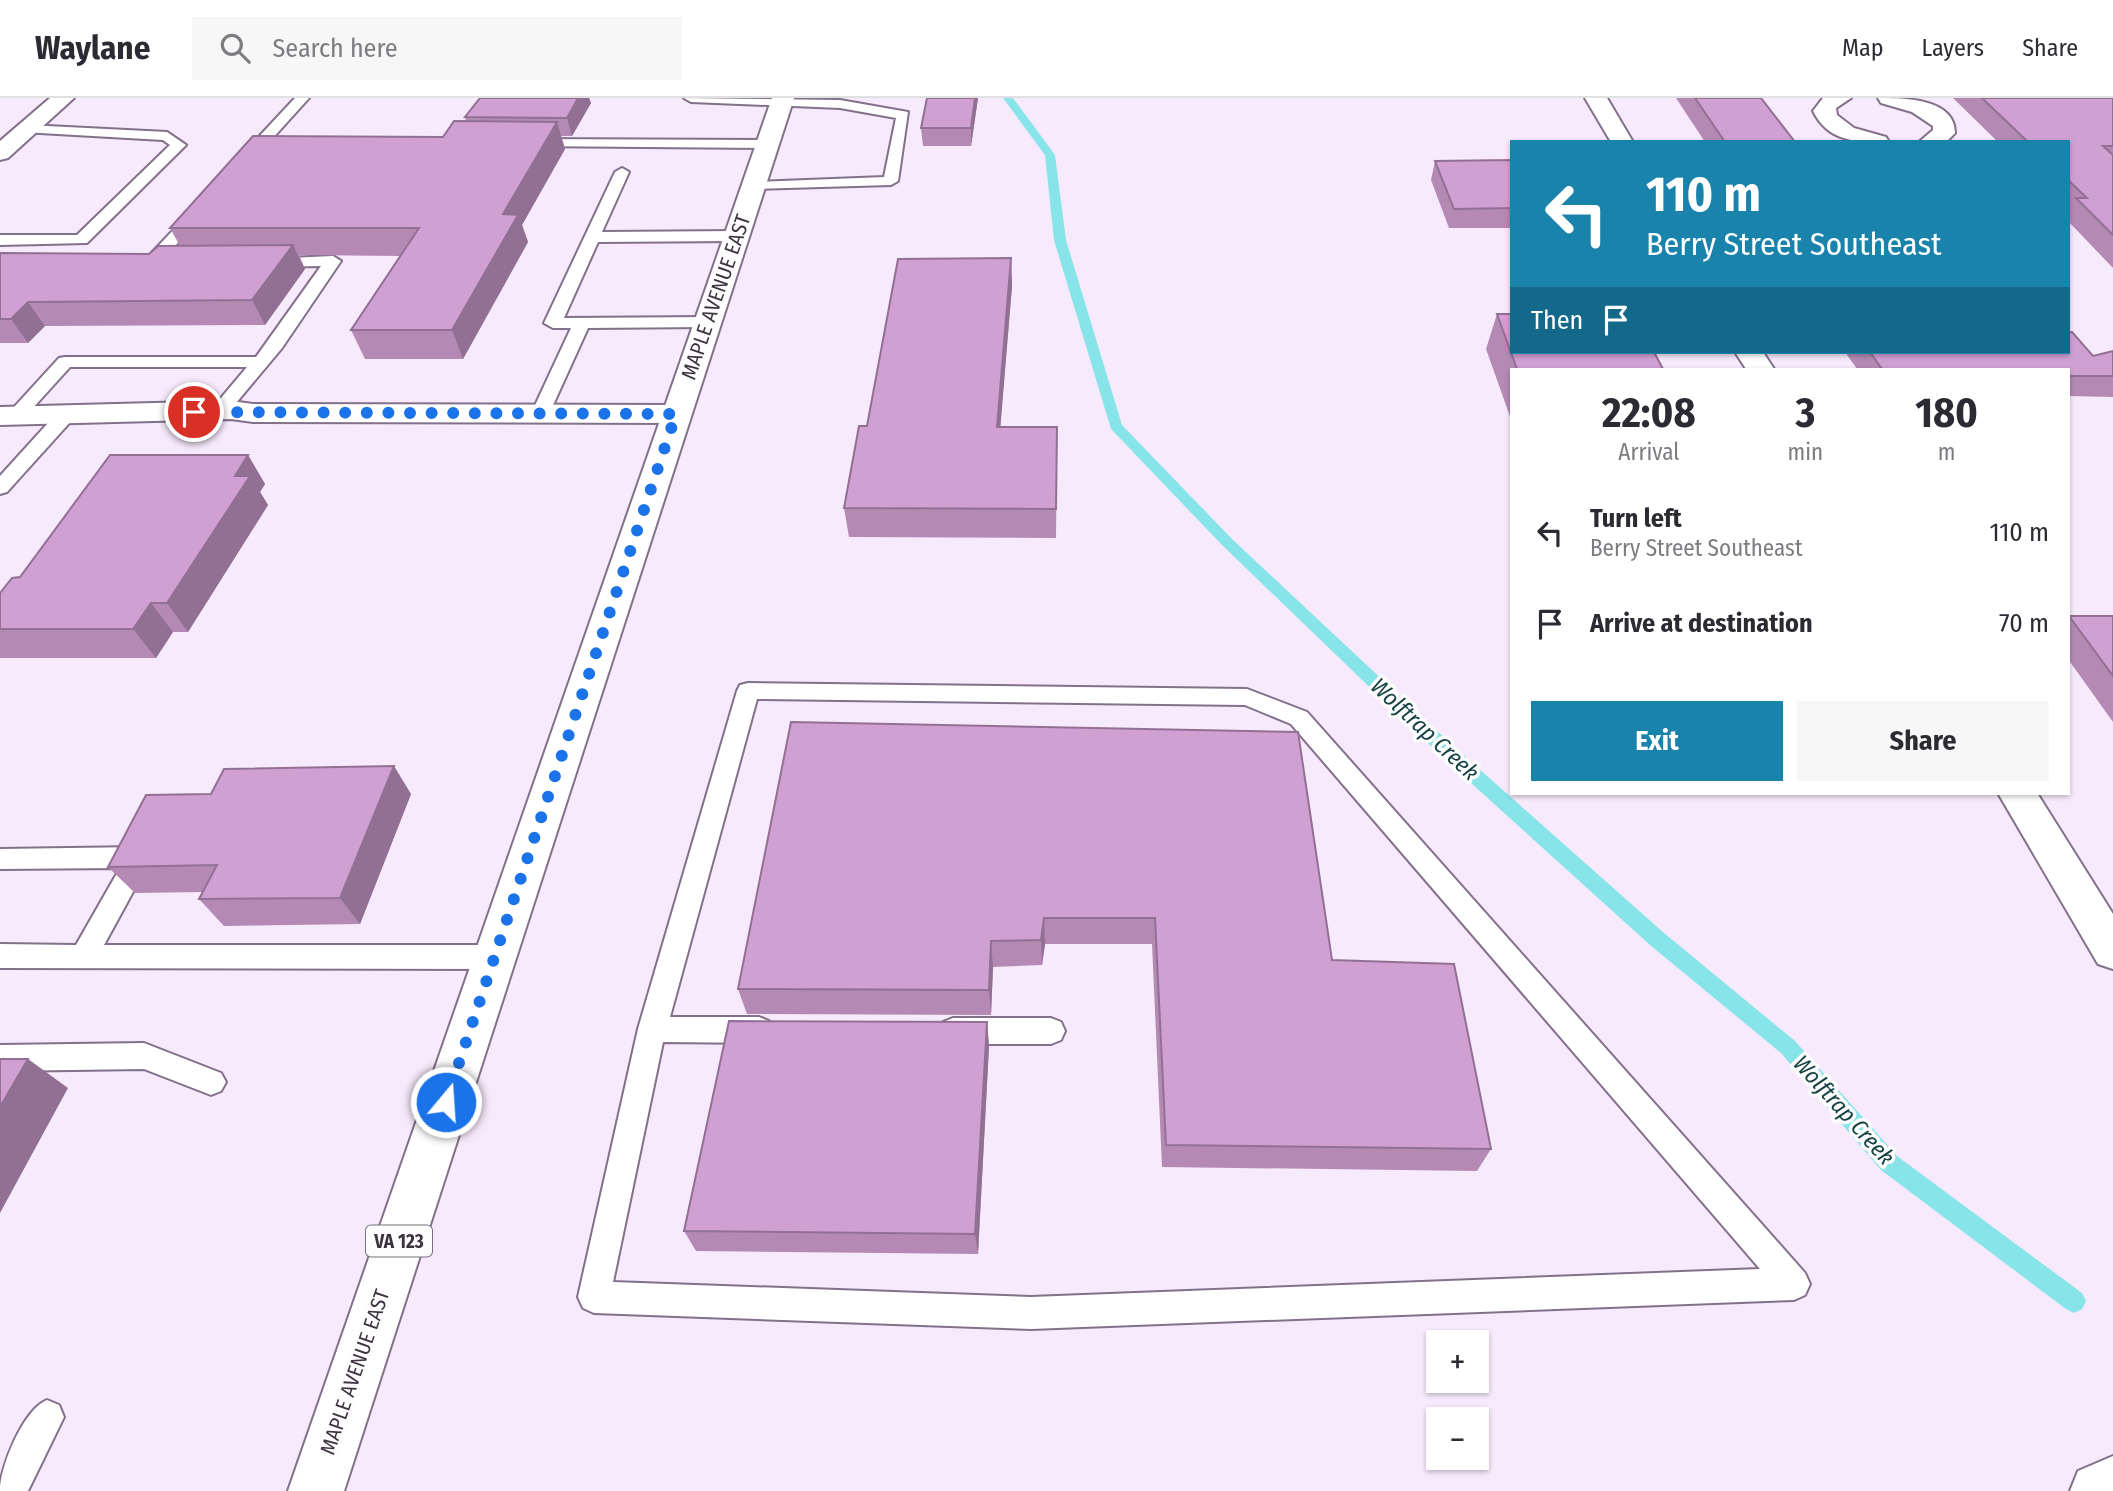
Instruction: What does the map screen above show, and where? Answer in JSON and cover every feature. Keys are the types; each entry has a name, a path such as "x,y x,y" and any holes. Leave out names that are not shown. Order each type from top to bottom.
{"main road":[{"path":"0,153 64,98"},
{"path":"1596,98 1621,140"},
{"path":"1840,98 1826,104 1826,118 1850,134 1871,140"},
{"path":"1889,98 1915,105 1937,117 1944,125 1944,133 1933,140"},
{"name":"MAPLE AVENUE EAST","path":"316,1491 782,100"},
{"path":"8,416 219,411 676,414"},
{"path":"2018,795 2113,951"},
{"path":"2098,1491 2113,1484"}],"lane":[{"path":"236,170 302,98"},
{"path":"691,98 841,104 903,115 891,181 754,186"},
{"path":"0,240 81,240 179,145 167,136 27,129"},
{"path":"510,142 768,144"},
{"path":"622,172 553,323 708,322"},
{"path":"177,262 151,263 208,201"},
{"path":"592,237 737,236"},
{"path":"219,411 243,386 257,362 276,344 333,261 255,262"},
{"path":"540,414 582,323"},
{"path":"8,416 65,362 257,362"},
{"path":"0,488 65,416"},
{"path":"748,691 1247,697 1298,718 1794,1284 1031,1312 594,1297 652,1029 748,691"},
{"path":"0,859 139,857 84,956"},
{"path":"0,956 494,957"},
{"path":"652,1029 789,1030"},
{"path":"927,1031 1051,1031"},
{"path":"0,1058 144,1056 211,1082"},
{"path":"9,1491 47,1417"}],"building":[{"path":"480,98 578,98 567,118 465,117"},
{"path":"927,98 975,98 971,128 921,128"},
{"path":"1695,98 1761,98 1793,140 1724,140"},
{"path":"1982,98 2113,98 2113,146 2103,146 2113,155 2113,235 2076,198 2087,198 2070,182 2070,140 2026,140"},
{"path":"454,121 557,122 503,214 518,215 452,330 351,330 419,228 170,228 253,136 443,137"},
{"path":"1510,160 1510,208 1454,209 1435,161"},
{"path":"293,245 252,300 28,302 11,319 0,319 0,253 149,254 158,246"},
{"path":"1011,258 997,427 1057,427 1056,509 844,508 859,426 867,426 898,259"},
{"path":"1497,314 1510,314 1510,350"},
{"path":"2070,332 2093,356 2113,351 2113,376 2070,376 2070,368 1881,368 1871,354 2070,354"},
{"path":"1512,354 1655,354 1662,368 1517,368"},
{"path":"110,455 248,455 235,476 250,476 167,603 151,603 133,629 0,629 0,593 12,578 20,577"},
{"path":"2070,616 2113,616 2113,676 2070,617"},
{"path":"791,722 1298,732 1332,960 1454,964 1491,1149 1166,1145 1155,918 1044,918 1041,940 991,941 989,990 738,989"},
{"path":"394,766 340,898 199,899 217,865 108,867 146,795 211,794 224,769"},
{"path":"729,1021 987,1022 975,1234 684,1231"},
{"path":"0,1059 28,1059 0,1107"}],"waterway":[{"name":"Wolftrap Creek","path":"1008,98 1050,155 1060,240 1116,426 1228,543 1445,749 1657,939 1788,1047 1889,1163 2074,1301"}],"route":[{"path":"194,412 231,410 278,414 676,414 446,1102"}]}
